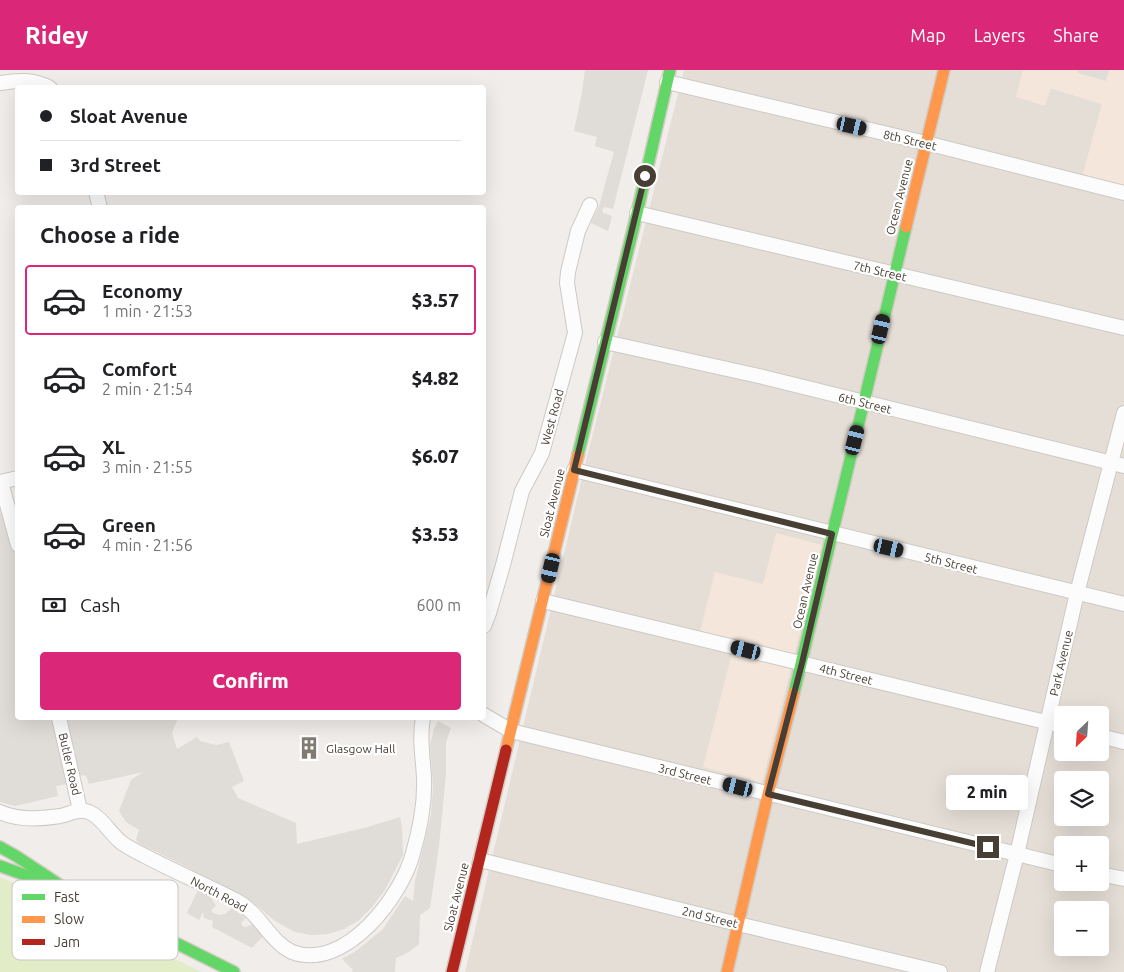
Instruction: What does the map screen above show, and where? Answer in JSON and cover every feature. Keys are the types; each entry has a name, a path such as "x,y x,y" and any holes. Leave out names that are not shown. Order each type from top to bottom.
{"street":[{"name":"Ocean Avenue","path":"726,972 944,70"},
{"name":"8th Street","path":"669,76 1124,193"},
{"name":"Sloat Avenue","path":"452,972 669,76"},
{"path":"0,83 33,81 44,85"},
{"name":"West Road","path":"486,620 522,491 542,454 575,333 566,283 578,231 590,204"},
{"name":"7th Street","path":"637,213 1124,328"},
{"name":"6th Street","path":"605,342 763,377 1118,464"},
{"name":"Park Avenue","path":"987,972 1017,854 1077,593 1118,464 1124,413"},
{"name":"5th Street","path":"574,470 1124,604"},
{"path":"15,479 0,482 15,535"},
{"name":"4th Street","path":"542,601 1054,724"},
{"name":"3rd Street","path":"486,716 511,731 1054,863"},
{"name":"Butler Road","path":"59,720 80,810"},
{"name":"North Road","path":"80,810 97,816 123,844 159,864 244,905 257,917 274,938 293,953 307,956 336,952 370,926 382,913 407,871 415,845 423,796 424,779 420,738 423,720"},
{"path":"1109,738 1124,742"},
{"path":"0,812 21,819 58,816 80,810"},
{"path":"0,847 50,880"},
{"name":"2nd Street","path":"480,860 940,972"},
{"path":"0,866 38,880"},
{"path":"1109,876 1124,879"},
{"path":"178,945 234,972"}],"shaded area":[{"path":"585,70 648,70 613,209 605,207 602,210 603,213 612,216 608,231 591,223 599,206 614,152 595,146 597,137 574,131"},
{"path":"684,70 1023,70 1017,97 1050,88 1102,104 1079,189 1124,200 1124,972 465,972 586,461"},
{"path":"1023,70 1124,70 1124,200 1079,189 1102,104 1051,88 1045,106 1016,97"},
{"path":"1078,70 1109,71 1106,81 1078,73"},
{"path":"15,510 15,720 177,720 172,733 177,749 197,737 200,741 216,745 229,742 244,781 232,787 238,798 296,823 297,844 368,827 400,817 403,855 385,890 358,921 344,929 328,934 311,935 295,932 275,921 254,903 237,892 138,843 136,839 139,830 126,822 119,811 131,780 143,772 89,784 86,776 82,775 67,784 56,786 58,796 15,806 0,802 0,513"},
{"path":"776,533 822,545 762,783 703,767 734,645 699,636 715,572 763,584"},
{"path":"438,721 451,728 446,742 446,774 439,846 430,908 420,915 419,944 409,952 396,958 395,972 352,972 353,970 342,959 356,951 383,929 405,896 413,901 415,881 431,815 433,787 430,745"},
{"path":"1068,826 1085,826 1082,836 1066,836"},
{"path":"198,890 210,896 216,906 211,910 213,913 225,914 232,908 246,918 241,923 242,926 246,927 253,924 263,936 252,948 212,927 213,921 204,918 203,912 199,920 187,913"}],"green space":[{"path":"0,877 12,882 12,960 177,960 201,972 0,972"}],"traffic: fast":[{"path":"578,455 670,70"},
{"path":"794,693 906,227"},
{"path":"0,847 52,880"},
{"path":"0,866 39,880"},
{"path":"178,944 234,972"}],"traffic: slow":[{"path":"906,227 944,70"},
{"path":"506,750 578,455"},
{"path":"727,972 768,794 794,693"}],"traffic: jam":[{"path":"452,972 506,750"}],"place":[{"name":"Glasgow Hall","path":"309,748"}],"route":[{"path":"645,176 574,470 832,534 802,663 768,794 988,847"}]}
